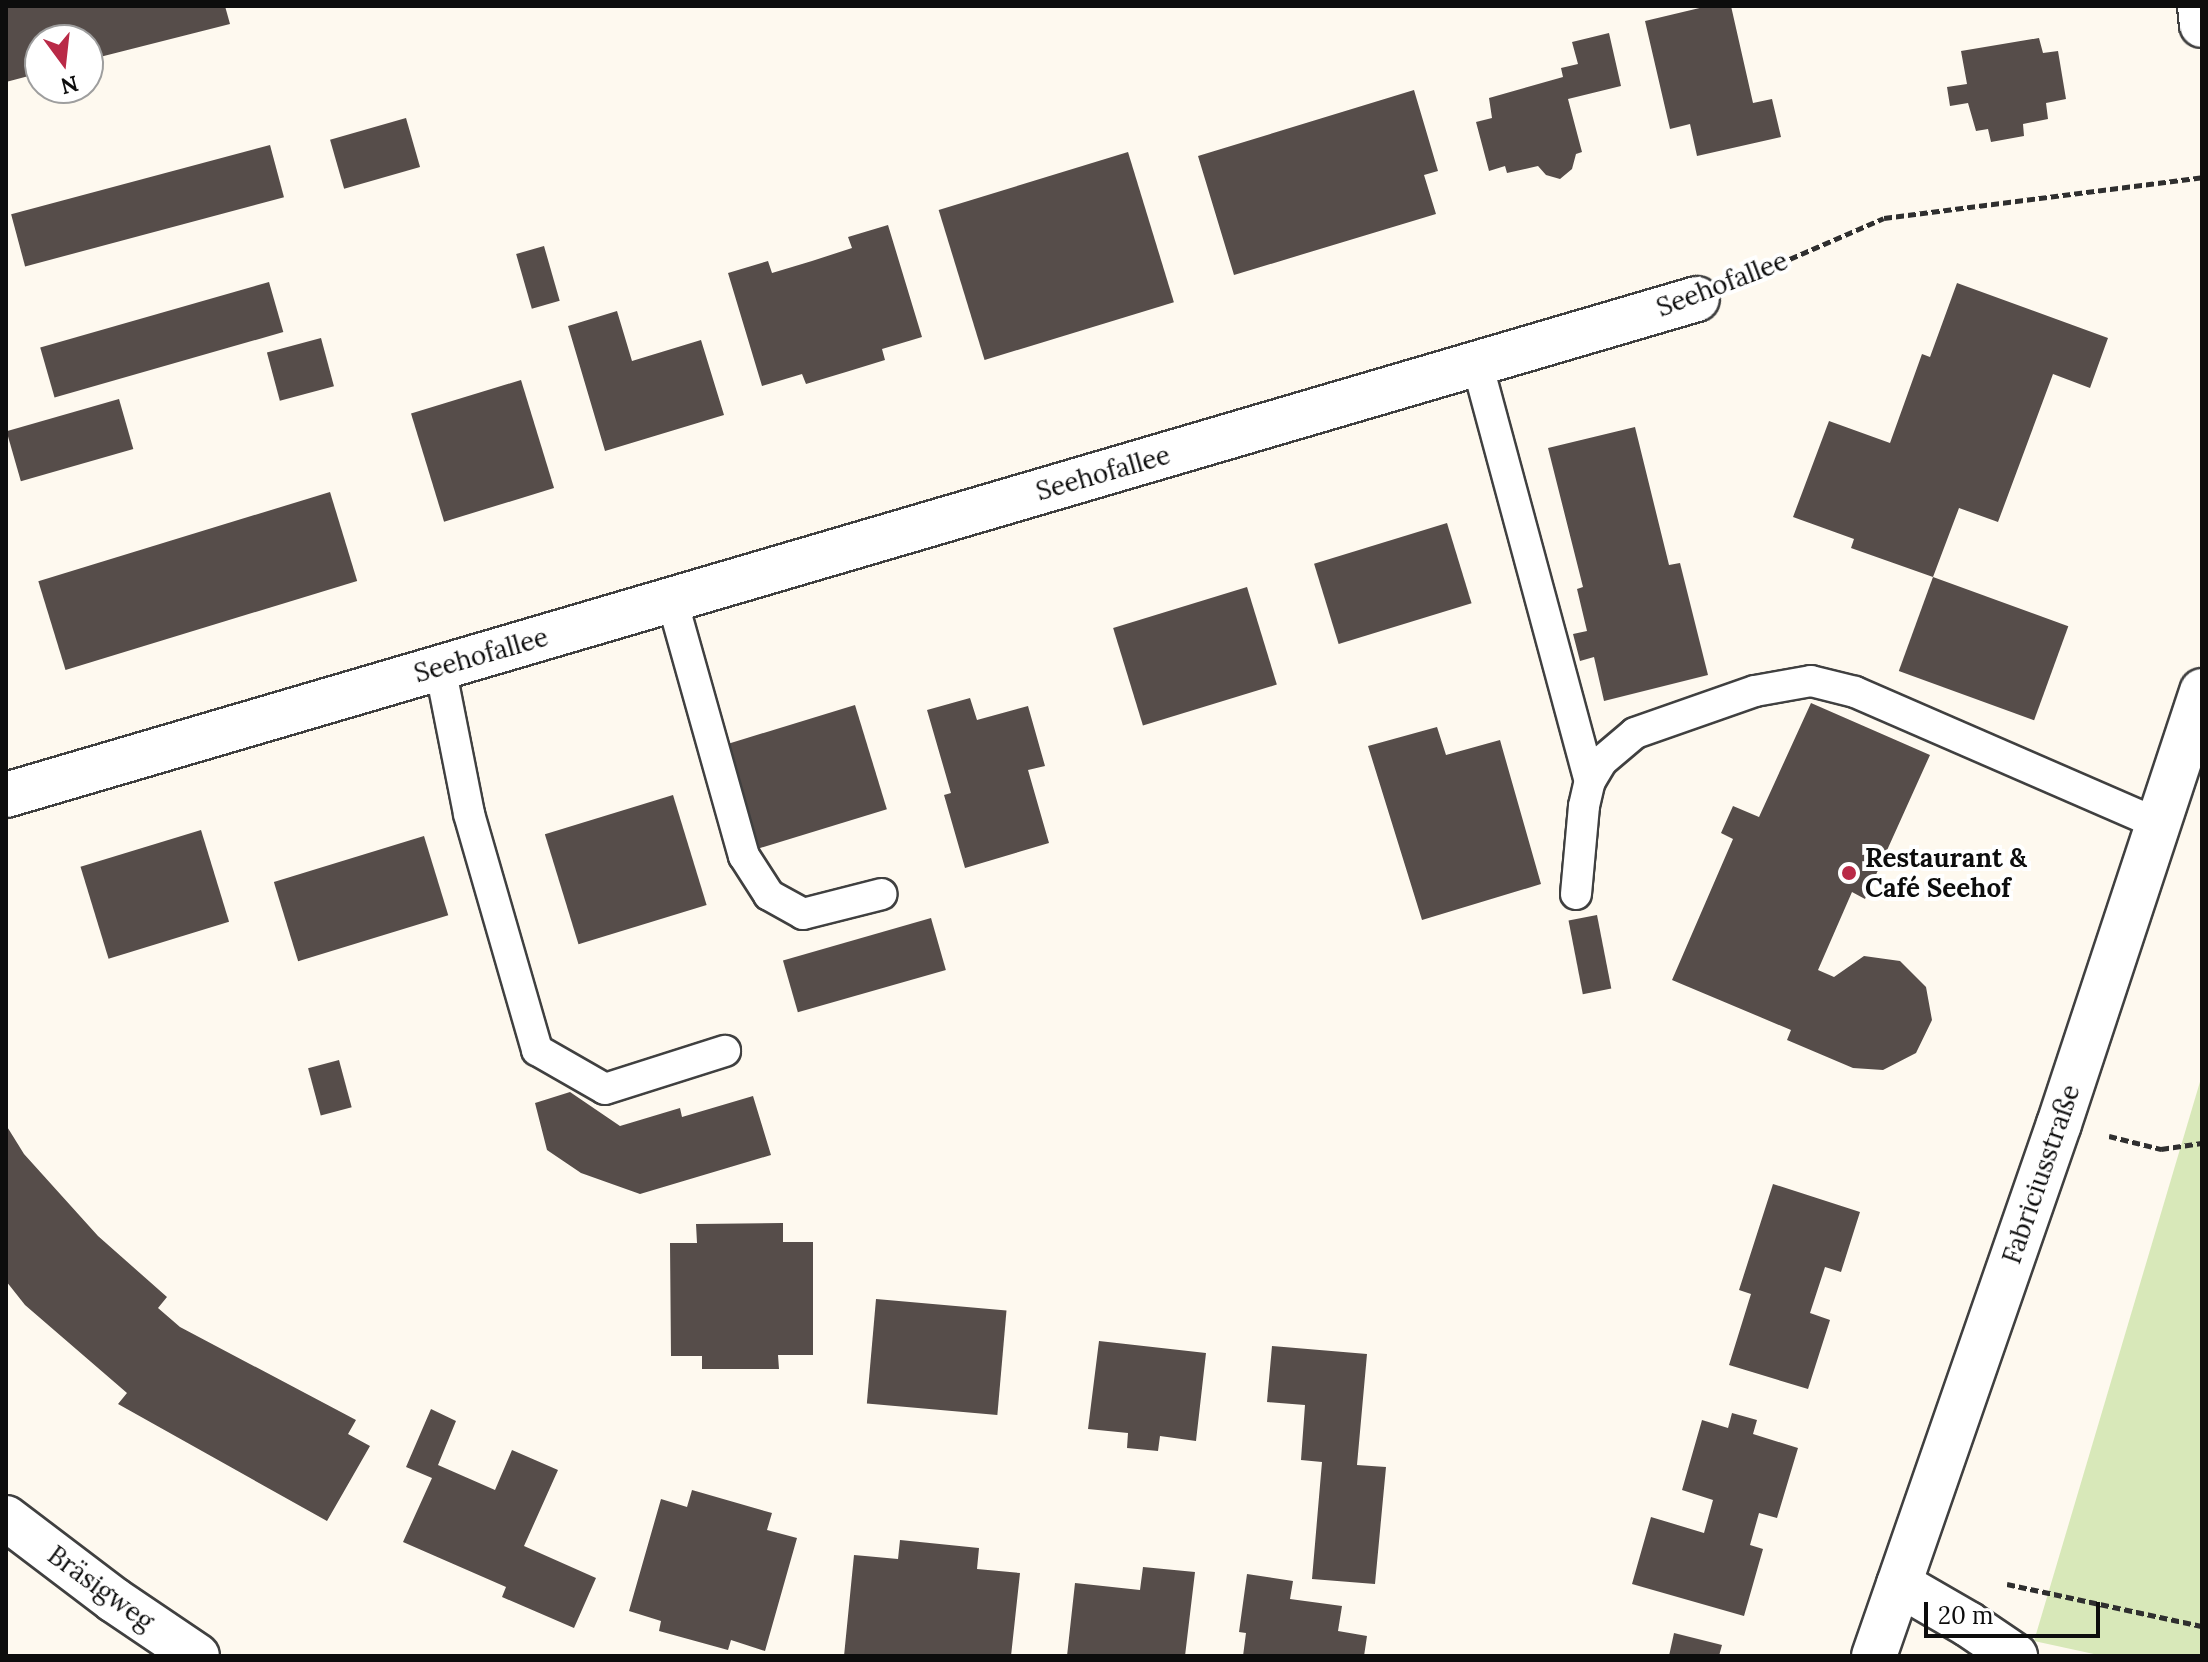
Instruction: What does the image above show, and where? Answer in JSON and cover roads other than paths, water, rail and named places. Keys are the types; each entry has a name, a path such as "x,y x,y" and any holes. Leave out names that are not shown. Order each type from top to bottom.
{"street":[{"path":"2200,6 2202,25"},
{"name":"Seehofallee","path":"6,795 1697,299"},
{"name":"Fabriciusstraße","path":"1874,1656 2059,1124 2202,691"},
{"name":"Bräsigweg","path":"6,1518 114,1600 197,1656"},
{"path":"1899,1584 2015,1656"}],"lane":[{"path":"1477,363 1590,781"},
{"path":"672,600 744,856 769,895 803,914 882,894"},
{"path":"440,667 469,814 537,1050 605,1089 725,1051"},
{"path":"1576,894 1578,852 1590,781 1602,761 1635,733 1755,691 1811,681 1855,692 2159,824"}],"place":[{"name":"Restaurant & Café Seehof","path":"1849,873"}]}
